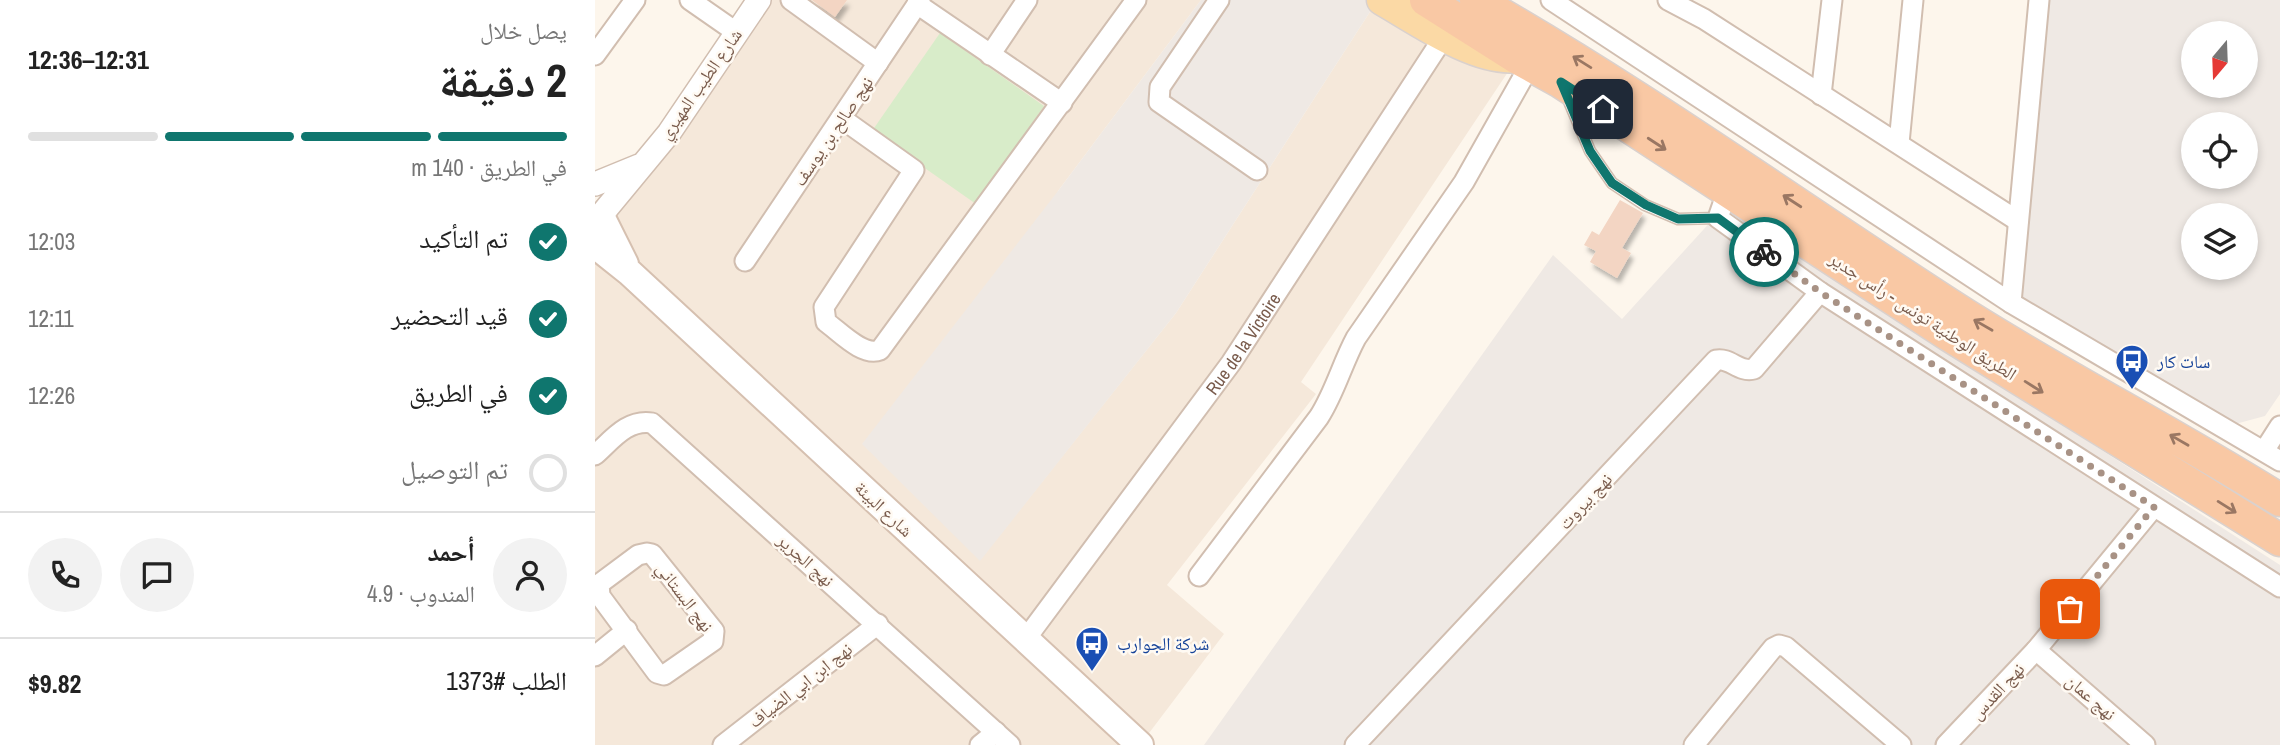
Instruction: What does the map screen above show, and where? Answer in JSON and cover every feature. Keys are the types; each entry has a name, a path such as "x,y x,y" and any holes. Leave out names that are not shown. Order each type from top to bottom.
{"highway":[{"name":"الطريق الوطنية تونس - رأس جدير","path":"1426,0 1561,82 1723,204 1949,335 2280,540"},
{"name":"الطريق الوطنية تونس - رأس جدير","path":"1476,0 1530,29 1959,311 2280,500"}],"main road":[{"path":"1382,0 1473,50 1502,59 1523,61"},
{"path":"1502,0 1530,29"},
{"name":"شارع البيئة","path":"599,215 629,272"},
{"name":"شارع البيئة","path":"595,245 629,272 1140,745"}],"street":[{"path":"595,55 635,0"},
{"path":"690,0 736,33"},
{"name":"شارع الطيب المهيري","path":"599,215 622,192 639,166 679,118 759,0"},
{"path":"791,0 878,63"},
{"path":"991,54 1027,0"},
{"path":"841,118 914,170 824,307 827,322 865,351 873,352 880,349 1136,0"},
{"path":"1219,0 1160,88 1159,102 1257,170"},
{"path":"1551,0 2011,303 2272,456 2280,426"},
{"path":"1668,0 1705,9 1821,95 2018,221"},
{"path":"1821,95 1832,0"},
{"path":"1899,143 1913,0"},
{"path":"2011,303 2039,0"},
{"path":"919,2 1062,103"},
{"name":"نهج صالح بن يوسف","path":"745,261 919,2"},
{"name":"Rue de la Victoire","path":"1025,640 1231,363 1445,35"},
{"path":"1199,576 1332,397 1356,338 1464,183 1523,61"},
{"name":"شارع الطيب المهيري","path":"595,184 639,166"},
{"path":"1723,204 1820,292 2280,587"},
{"name":"نهج بيروت","path":"1355,745 1716,360 1722,359 1745,371 1754,369 1820,292"},
{"name":"نهج الجرير","path":"595,455 624,428 642,421 652,423 1003,739"},
{"name":"نهج القدس","path":"1946,745 2036,650 2154,507"},
{"name":"نهج البستاني","path":"647,553 652,554 704,617 715,636 713,641 661,675 627,630 600,596 599,584 638,555 647,553"},
{"name":"نهج ابن ابي الضياف","path":"723,745 878,624"},
{"path":"595,656 627,630"},
{"path":"1694,745 1773,648 1779,645 1786,647 1901,745"},
{"name":"نهج عمان","path":"2036,650 2145,745"},
{"path":"980,745 1003,739"}],"lane":[{"path":"1561,82 1590,151 1612,183 1646,205 1678,219 1723,204"}],"shaded area":[{"path":"772,0 1201,0 1058,191 980,560 1176,313 1375,4 1508,72 1301,382 1316,394 1167,585 1224,634 1140,745 595,745 595,213 673,141"},
{"path":"1201,0 1369,0 1375,4 1176,313 980,561 862,444 1058,191"},
{"path":"2044,0 2280,0 2280,394 2265,416 2224,427 2020,296"},
{"path":"1724,207 2280,565 2280,745 1204,745 1553,255 1622,319"}],"green space":[{"path":"940,33 1044,106 976,204 872,131"}],"building":[{"path":"812,0 847,0 835,17"},
{"path":"1620,200 1643,213 1622,248 1631,253 1617,278 1590,262 1596,251 1584,245 1592,231 1599,235"}],"way so far":[{"path":"1764,252 1820,292 2154,507 2070,609"}],"place":[{"name":"سات كار","path":"2132,391"},
{"name":"شركة الجوارب","path":"1092,673"}],"route":[{"path":"1603,109 1561,82 1590,151 1612,183 1646,205 1678,219 1718,218 1764,252"}]}
